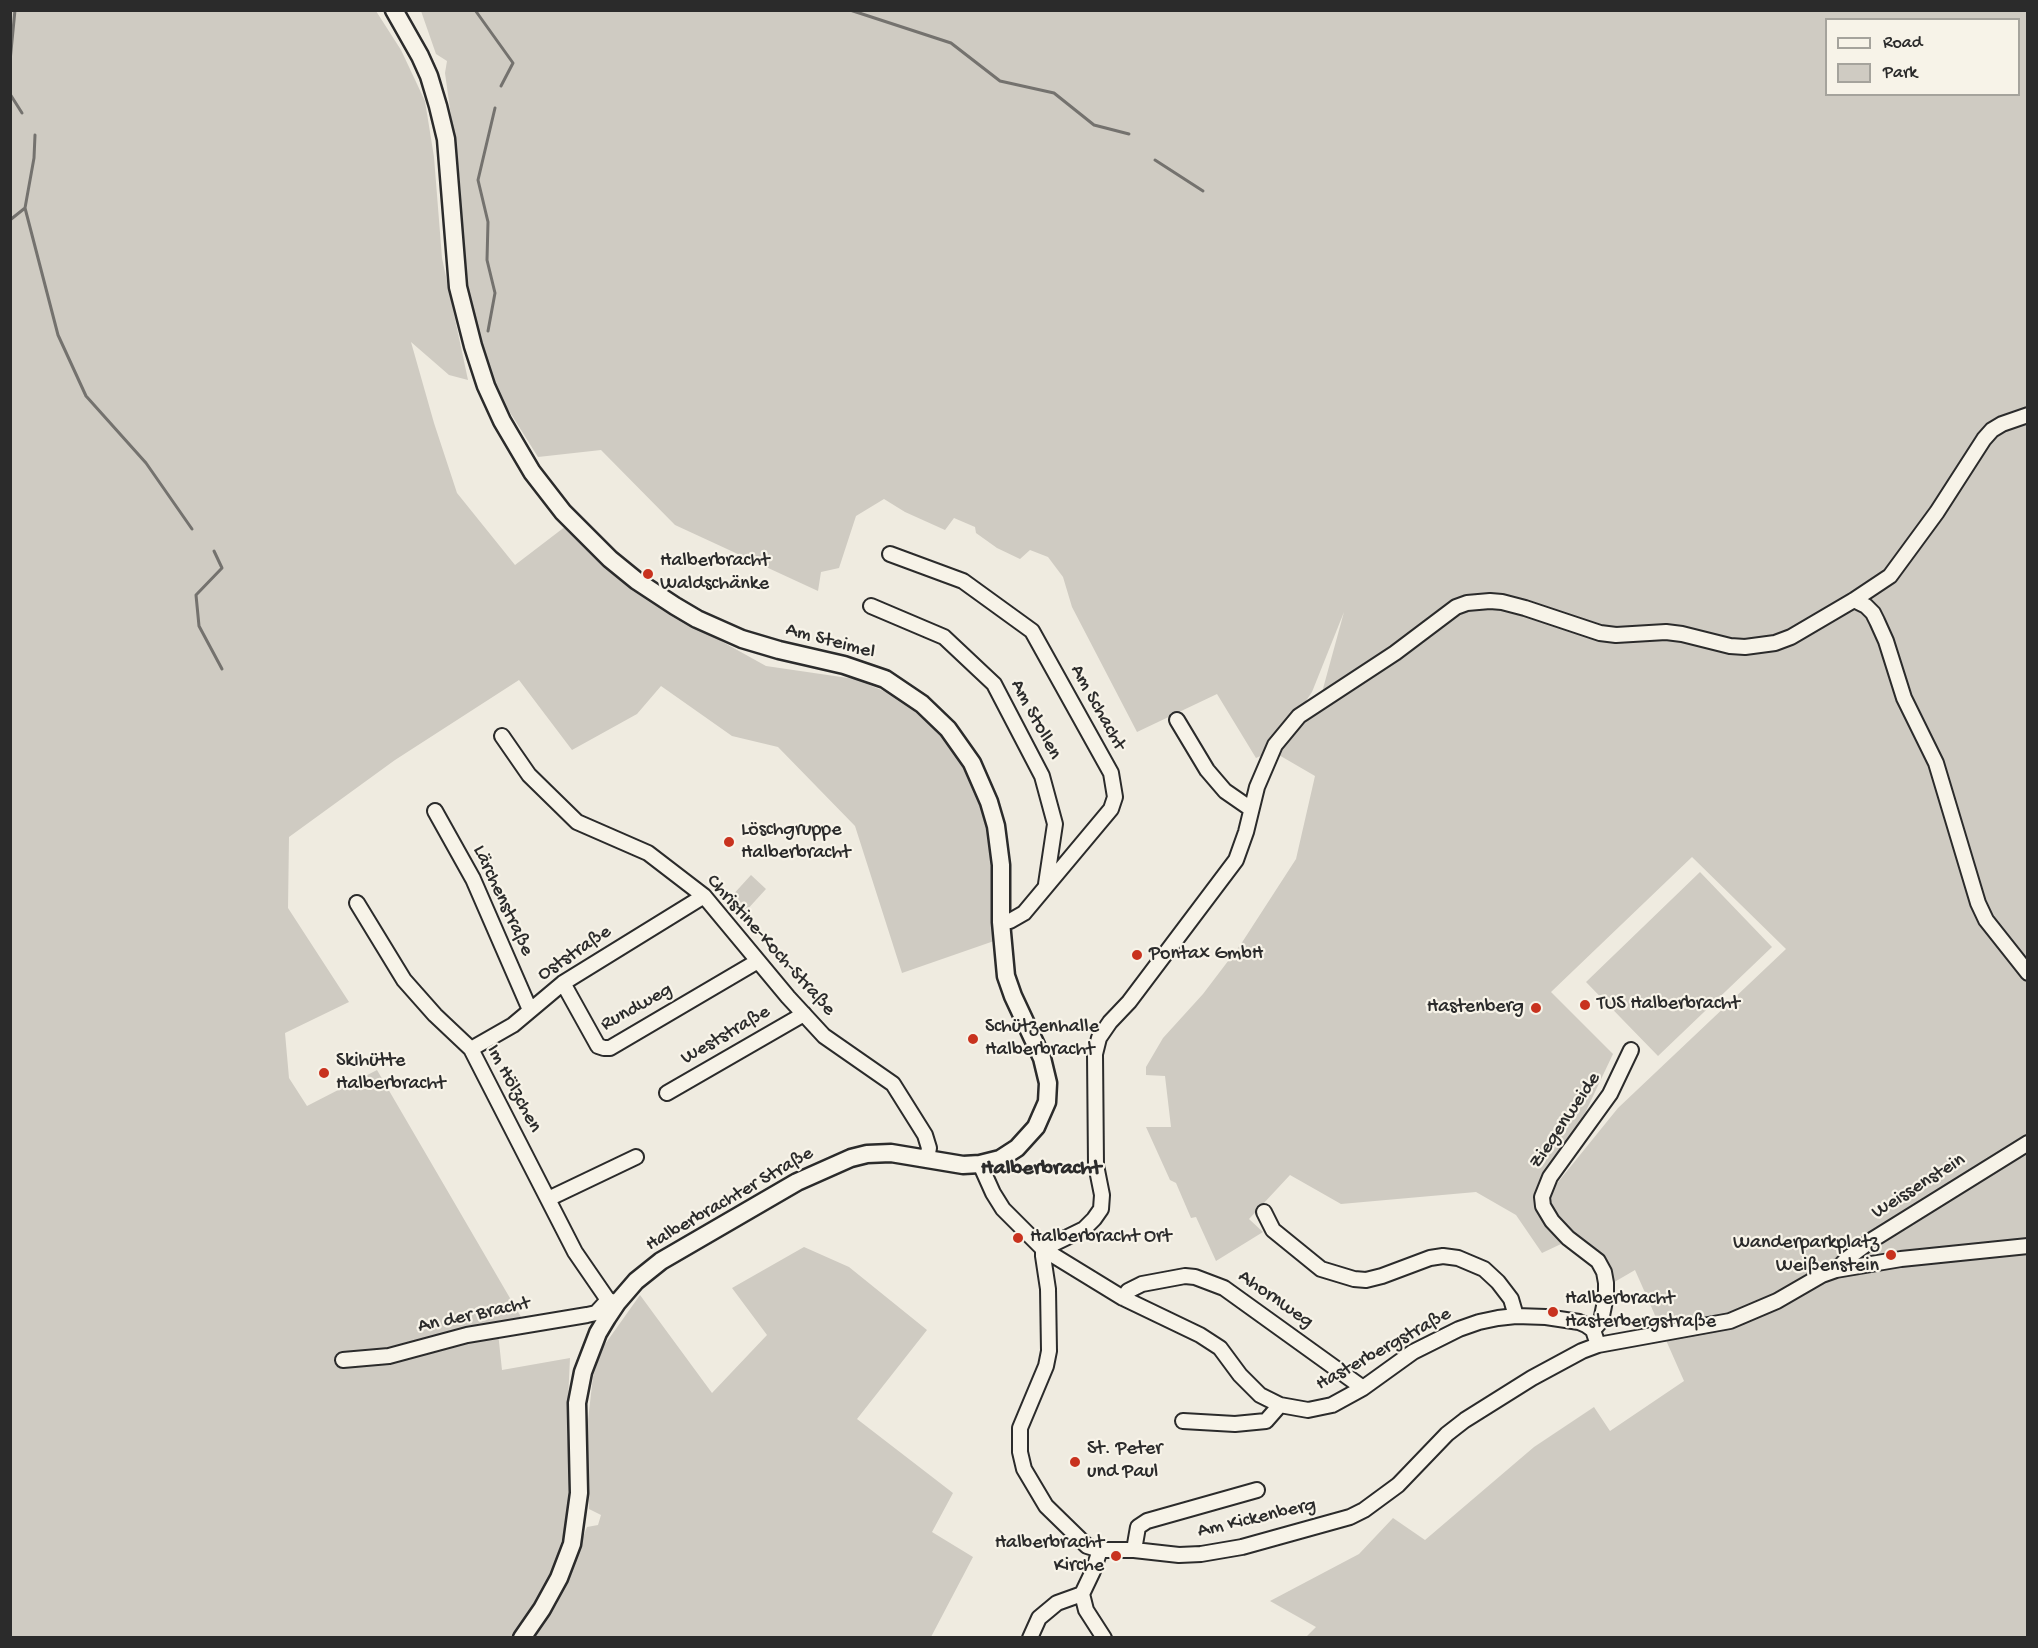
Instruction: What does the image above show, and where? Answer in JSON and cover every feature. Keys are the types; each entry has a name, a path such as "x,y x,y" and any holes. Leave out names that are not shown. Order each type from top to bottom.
{"main road":[{"name":"Am Steimel","path":"394,10 429,76 446,139 458,287 473,346 486,386 502,421 531,472 586,535 637,581 697,619 719,630 759,645 844,664 885,680 922,704 948,729 976,770 994,818 1001,865 1001,922 1006,976 1047,1073 1047,1102 1042,1116 1027,1139 1009,1154 980,1164"},
{"name":"Halberbrachter Straße","path":"522,1638 559,1578 572,1544 579,1493 577,1419 579,1387 598,1332 612,1301 661,1261 797,1182 837,1163 867,1154 891,1153 963,1165 980,1164"}],"street":[{"path":"1043,1249 1084,1229 1101,1209 1102,1195 1096,1165 1095,1054 1099,1038 1129,1002 1236,860 1246,832 1257,787 1275,745 1299,717 1395,653 1456,607 1467,603 1490,601 1525,608 1600,633 1616,635 1666,632 1730,646 1745,647 1775,643 1791,637 1854,600 1894,571 1937,512 1984,439 2002,424 2028,415"},
{"name":"Am Schacht","path":"890,554 963,581 1032,631 1111,773 1115,797 1111,809 1098,827 1018,918 1001,922"},
{"path":"1854,600 1866,606 1873,613 1886,641 1904,698 1936,763 1978,903 1986,920 2028,973"},
{"name":"Am Stollen","path":"871,606 944,637 993,684 1045,785 1055,824 1046,884"},
{"path":"1177,720 1207,770 1226,791 1251,808"},
{"name":"Christine-Koch-Straße","path":"502,736 529,775 577,822 648,853 704,896 824,1036 893,1084 925,1135 929,1148 927,1158"},
{"name":"Lärchenstraße","path":"435,811 473,879 530,1010"},
{"name":"Oststraße","path":"471,1049 513,1025 563,983 704,896"},
{"name":"Im Hölzchen","path":"357,903 404,980 435,1015 471,1049 575,1252 612,1301"},
{"name":"Rundweg","path":"563,983 598,1046 610,1048 758,961"},
{"name":"Weststraße","path":"667,1093 804,1014"},
{"name":"Ziegenweide","path":"1593,1330 1601,1321 1606,1283 1604,1272 1598,1261 1568,1238 1552,1221 1543,1206 1542,1197 1550,1177 1610,1094 1631,1050"},
{"name":"Weissenstein","path":"1836,1270 1872,1240 2028,1143"},
{"path":"548,1199 636,1157"},
{"name":"Hasterbergstraße","path":"980,1164 1003,1209 1043,1249 1123,1298 1194,1332 1220,1348 1240,1375 1260,1395 1280,1405 1300,1410 1325,1408 1346,1399 1413,1352 1479,1322 1516,1316 1546,1317 1579,1322 1593,1330"},
{"path":"1264,1212 1274,1230 1321,1269 1354,1279 1366,1280 1382,1276 1430,1258 1443,1256 1458,1258 1484,1269 1498,1282 1511,1299 1516,1316"},
{"path":"1836,1270 1901,1259 2028,1246"},
{"name":"Am Kickenberg","path":"1043,1249 1048,1289 1048,1359 1023,1417 1019,1440 1028,1478 1046,1506 1083,1544 1100,1550 1134,1550 1179,1555 1222,1550 1350,1517 1380,1500 1398,1485 1447,1434 1465,1420 1555,1364 1598,1345 1730,1321 1778,1301 1822,1275 1836,1270"},
{"name":"Ahornweg","path":"1123,1298 1128,1291 1142,1284 1185,1276 1195,1277 1224,1288 1363,1388"},
{"name":"An der Bracht","path":"343,1360 389,1356 466,1335 586,1315 596,1312 612,1301"},
{"path":"1593,1330 1598,1345"},
{"path":"1183,1421 1235,1424 1266,1421 1280,1405"},
{"path":"1134,1550 1138,1527 1147,1521 1257,1490"},
{"path":"1100,1550 1082,1594 1086,1610 1104,1638"},
{"path":"1030,1638 1038,1618 1057,1603 1082,1594"}],"green space":[{"path":"10,11 376,11 401,50 425,101 434,157 442,258 468,380 449,375 411,342 457,493 515,565 566,526 685,621 766,666 855,679 898,697 939,733 968,766 981,803 991,839 995,866 994,941 902,973 855,826 778,747 732,736 661,686 637,714 572,750 519,680 395,760 289,837 288,908 349,1002 285,1033 289,1078 307,1106 377,1070 521,1317 497,1323 502,1370 570,1358 567,1422 568,1520 552,1572 528,1613 510,1637 11,1637"},
{"path":"421,11 2027,11 2027,1637 1306,1637 1316,1627 1270,1601 1359,1554 1393,1518 1425,1540 1534,1447 1594,1407 1610,1431 1684,1381 1635,1270 1611,1284 1601,1255 1578,1236 1542,1253 1516,1215 1476,1192 1341,1204 1290,1175 1249,1219 1263,1232 1216,1261 1196,1217 1191,1218 1176,1183 1170,1180 1146,1127 1171,1127 1165,1076 1146,1075 1146,1067 1163,1038 1203,994 1241,944 1296,859 1315,776 1272,751 1256,758 1217,694 1137,732 1072,607 1063,577 1048,557 1030,550 1020,559 997,548 976,533 975,527 954,518 945,530 905,512 884,499 856,516 839,568 821,572 818,591 675,525 601,450 538,457 494,387 464,274 460,181 445,73 447,61 436,54","holes":["1344,612 1321,696 1286,730 1312,692","1692,857 1786,949 1618,1108 1554,1187 1534,1201 1539,1182 1585,1113 1613,1054 1551,992"]},
{"path":"1700,872 1772,947 1658,1056 1586,982"},
{"path":"751,875 766,889 745,912 730,898"},
{"path":"804,1247 849,1267 927,1330 857,1419 953,1493 932,1532 973,1557 931,1637 533,1638 557,1604 587,1527 598,1525 601,1515 589,1509 586,1438 593,1376 603,1347 640,1295 712,1393 767,1335 732,1288"}],"waterway":[{"path":"10,61 15,10"},
{"path":"475,10 513,63 501,86"},
{"path":"850,10 951,43 1000,81 1054,93 1094,125 1129,134"},
{"path":"10,94 22,113"},
{"path":"488,331 495,293 487,260 488,222 478,180 495,108"},
{"path":"35,135 34,158 25,208 58,335 86,396 146,463 192,529"},
{"path":"1155,160 1203,191"},
{"path":"10,220 25,208"},
{"path":"214,551 222,568 196,595 199,626 222,669"}],"place":[{"name":"Halberbracht Waldschänke","path":"648,574"},
{"name":"Löschgruppe Halberbracht","path":"729,842"},
{"name":"Pontax GmbH","path":"1137,955"},
{"name":"TUS Halberbracht","path":"1585,1005"},
{"name":"Hastenberg","path":"1536,1008"},
{"name":"Schützenhalle Halberbracht","path":"973,1039"},
{"name":"Skihütte Halberbracht","path":"324,1073"},
{"name":"Halberbracht Ort","path":"1018,1238"},
{"name":"Wanderparkplatz Weißenstein","path":"1891,1255"},
{"name":"Halberbracht Hasterbergstraße","path":"1553,1312"},
{"name":"St. Peter und Paul","path":"1075,1462"},
{"name":"Halberbracht Kirche","path":"1116,1556"}],"district":[{"name":"Halberbracht","path":"1041,1170"}]}
